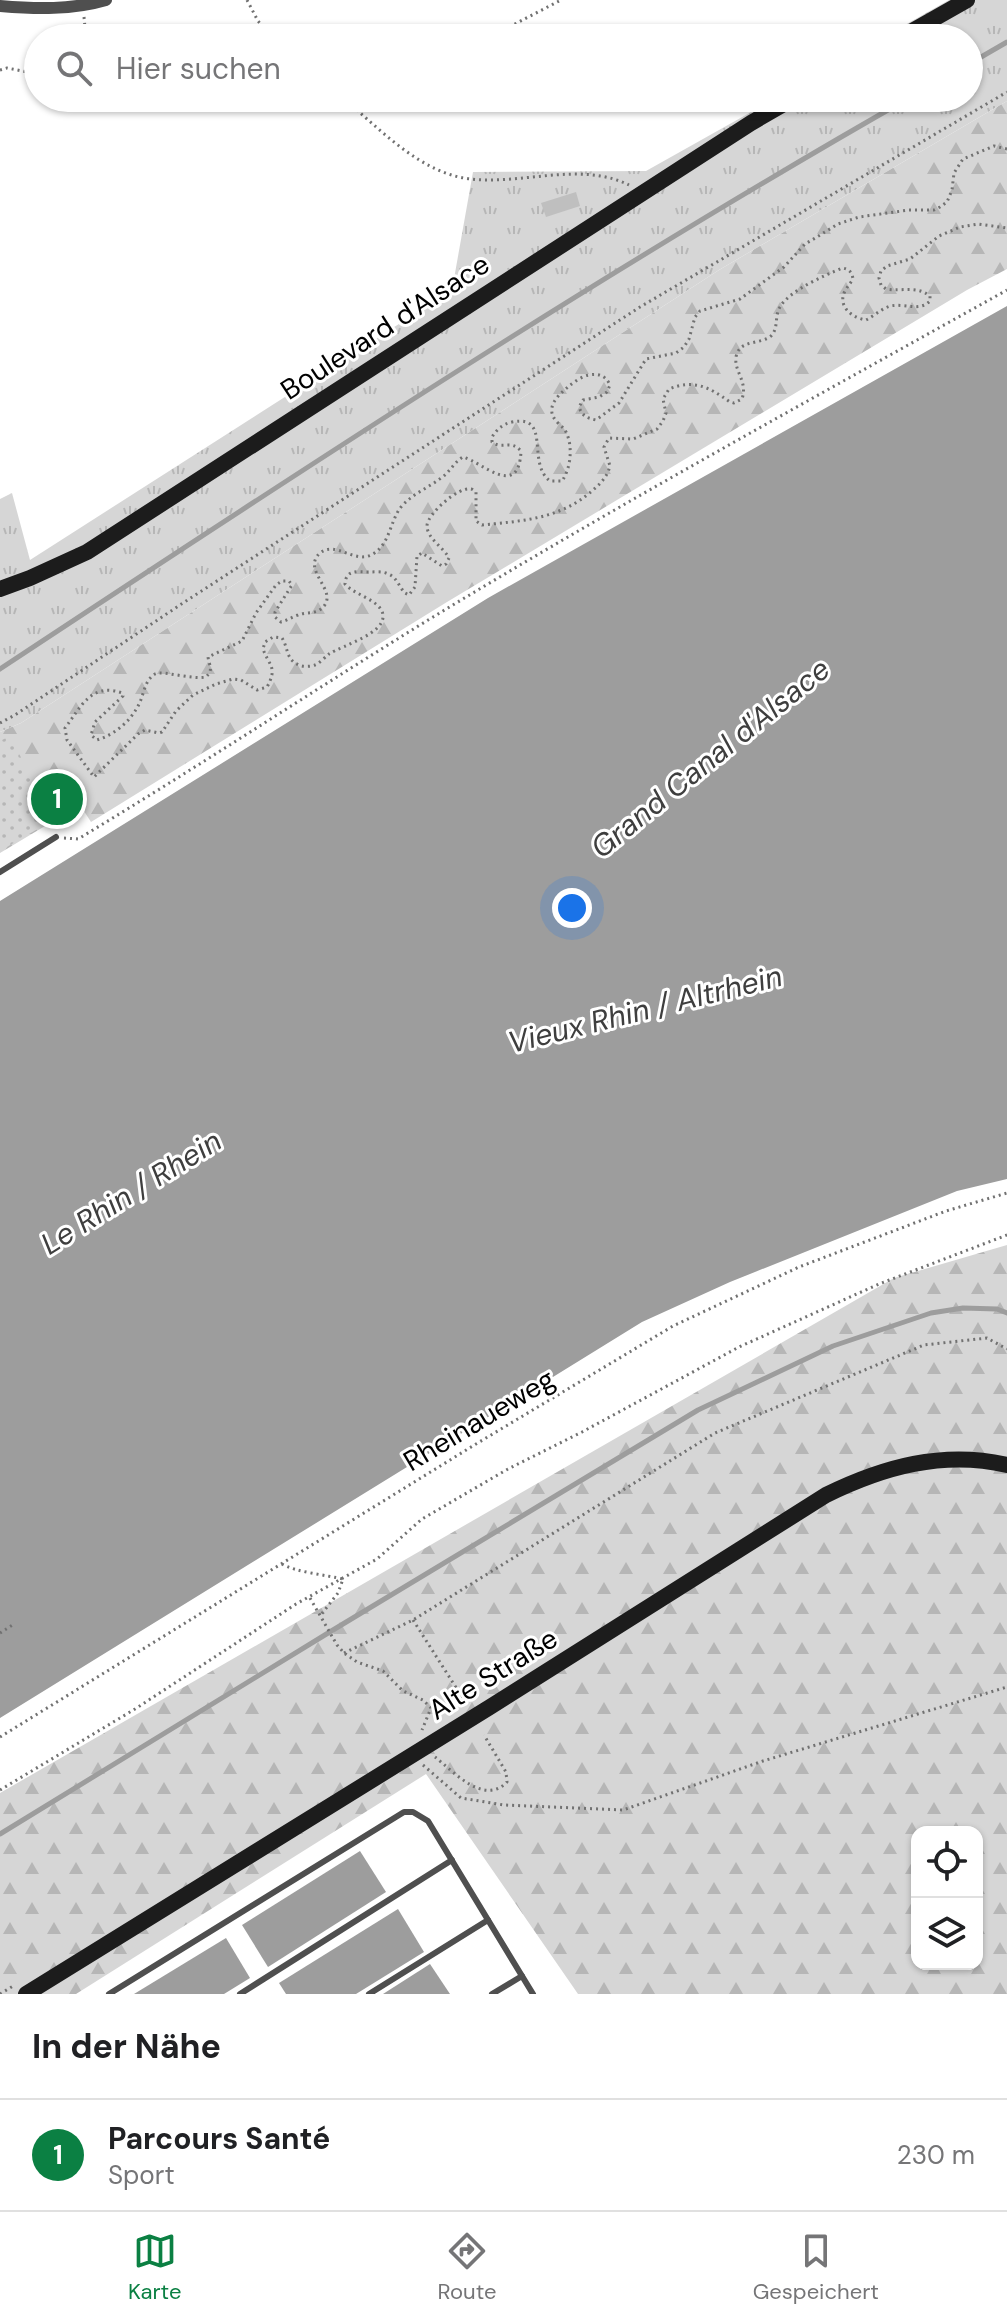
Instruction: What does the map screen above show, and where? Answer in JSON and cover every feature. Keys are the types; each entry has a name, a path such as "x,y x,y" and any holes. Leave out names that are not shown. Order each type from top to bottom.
{"street":[{"path":"0,6 30,9 106,0"},
{"path":"925,24 967,0"},
{"name":"Boulevard d'Alsace","path":"0,589 87,552 770,112"},
{"name":"Alte Straße","path":"26,1994 826,1495 863,1477 932,1460 965,1459 1007,1465"}],"lane":[{"path":"0,872 56,837"},
{"path":"109,1994 404,1812 422,1815 428,1821 533,1994"},
{"path":"240,1994 452,1860"},
{"path":"369,1994 488,1920"},
{"path":"492,1994 522,1976"}],"path":[{"path":"247,0 261,24"},
{"path":"515,24 561,0"},
{"path":"83,5 85,24"},
{"path":"0,70 24,71"},
{"path":"983,106 1007,92"},
{"path":"360,112 406,151 446,173 489,180 609,176 644,191"},
{"path":"0,723 640,307 973,112"},
{"path":"1007,149 994,146 963,159 954,173 947,202 940,207 859,217 838,224 805,244 784,267 740,299 700,311 684,347 676,353 646,359 619,403 596,420 581,413 579,407 583,400 607,392 610,385 607,379 601,375 587,375 570,385 551,406 553,417 567,434 570,449 569,466 562,481 550,481 544,477 536,455 536,430 531,425 524,421 502,425 492,437 492,442 496,445 510,444 521,451 520,461 510,474 494,474 469,458 458,459 441,479 401,508 387,538 373,554 363,558 334,549 318,555 314,563 315,571 327,598 319,611 299,614 281,622 277,620 275,612 292,585 289,581 282,581 256,613 242,641 208,657 211,667 206,677 185,678 156,673 148,681 140,703 129,720 116,731 97,740 91,735 95,722 123,696 113,690 99,691 91,695 65,728 67,740 94,777 138,734 145,730 162,732 176,711 193,695 233,679 241,680 257,690 267,687 273,676 272,665 263,649 265,642 273,637 282,638 294,663 314,666 328,654 375,631 382,622 380,608 345,584 349,573 388,573 409,595 415,587 417,556 422,553 442,566 446,564 449,558 431,536 427,521 435,509 456,495 466,489 476,492 474,517 482,525 533,520 555,514 588,495 603,481 610,466 604,447 609,438 633,439 657,429 666,413 663,399 669,389 693,383 705,386 730,402 742,399 744,382 735,360 737,352 742,346 772,335 780,307 807,285 842,268 848,269 853,279 842,300 844,307 857,319 866,320 893,305 922,307 928,304 930,296 913,289 886,289 879,278 881,271 910,259 939,236 960,227 978,224 1007,228"},
{"path":"56,837 78,839 434,617 655,486 1007,290"},
{"name":"Rheinaueweg","path":"0,1737 673,1326 799,1267 946,1211 1007,1193"},
{"path":"0,1790 135,1709 310,1597 377,1559 422,1519 508,1469 739,1347 879,1284 1007,1235"},
{"path":"344,1653 413,1620 715,1433 924,1345 987,1338 1007,1349"},
{"path":"282,1564 291,1570 343,1579"},
{"path":"320,1616 338,1593 343,1579"},
{"path":"310,1597 344,1653 357,1662 383,1671 403,1691 423,1700 431,1708 421,1735"},
{"path":"413,1620 464,1700"},
{"path":"0,1633 14,1624"},
{"path":"423,1765 461,1798 504,1805 623,1810 763,1761 1007,1687"},
{"path":"435,1758 479,1789 500,1790 507,1782 506,1772 484,1735"}],"green space":[{"path":"949,0 1007,0 1007,101 719,270 21,723 0,732 0,499 12,493 30,560 452,290 473,172 646,171 751,112 983,112 983,24 907,24"},
{"path":"1007,101 1007,269 447,602 91,822 80,805 0,853 0,732 21,723 719,270"},
{"path":"10,736 53,820 0,851 0,741"},
{"path":"1007,1245 1007,1994 578,1994 426,1774 76,1994 0,1994 0,1793 894,1278"}],"water":[{"path":"1007,306 1007,1179 957,1191 730,1282 642,1322 0,1718 0,901 488,598"},
{"path":"360,1851 386,1892 268,1967 242,1925"},
{"path":"398,1909 424,1952 356,1994 286,1994 279,1983"},
{"path":"226,1938 250,1978 224,1994 134,1994"},
{"path":"430,1964 450,1994 383,1994"}],"building":[{"path":"576,192 580,206 546,217 541,203"}],"waterway":[{"path":"983,56 1007,42"},
{"path":"0,669 337,448 563,305 885,112"},
{"path":"0,1834 698,1410 833,1346 931,1313 963,1308 997,1309 1007,1313"}],"place":[{"name":"Parcours Santé","path":"57,799"}],"water label":[{"name":"Grand Canal d'Alsace","path":"710,758"},
{"name":"Vieux Rhin / Altrhein","path":"645,1009"},
{"name":"Le Rhin / Rhein","path":"131,1192"}]}
